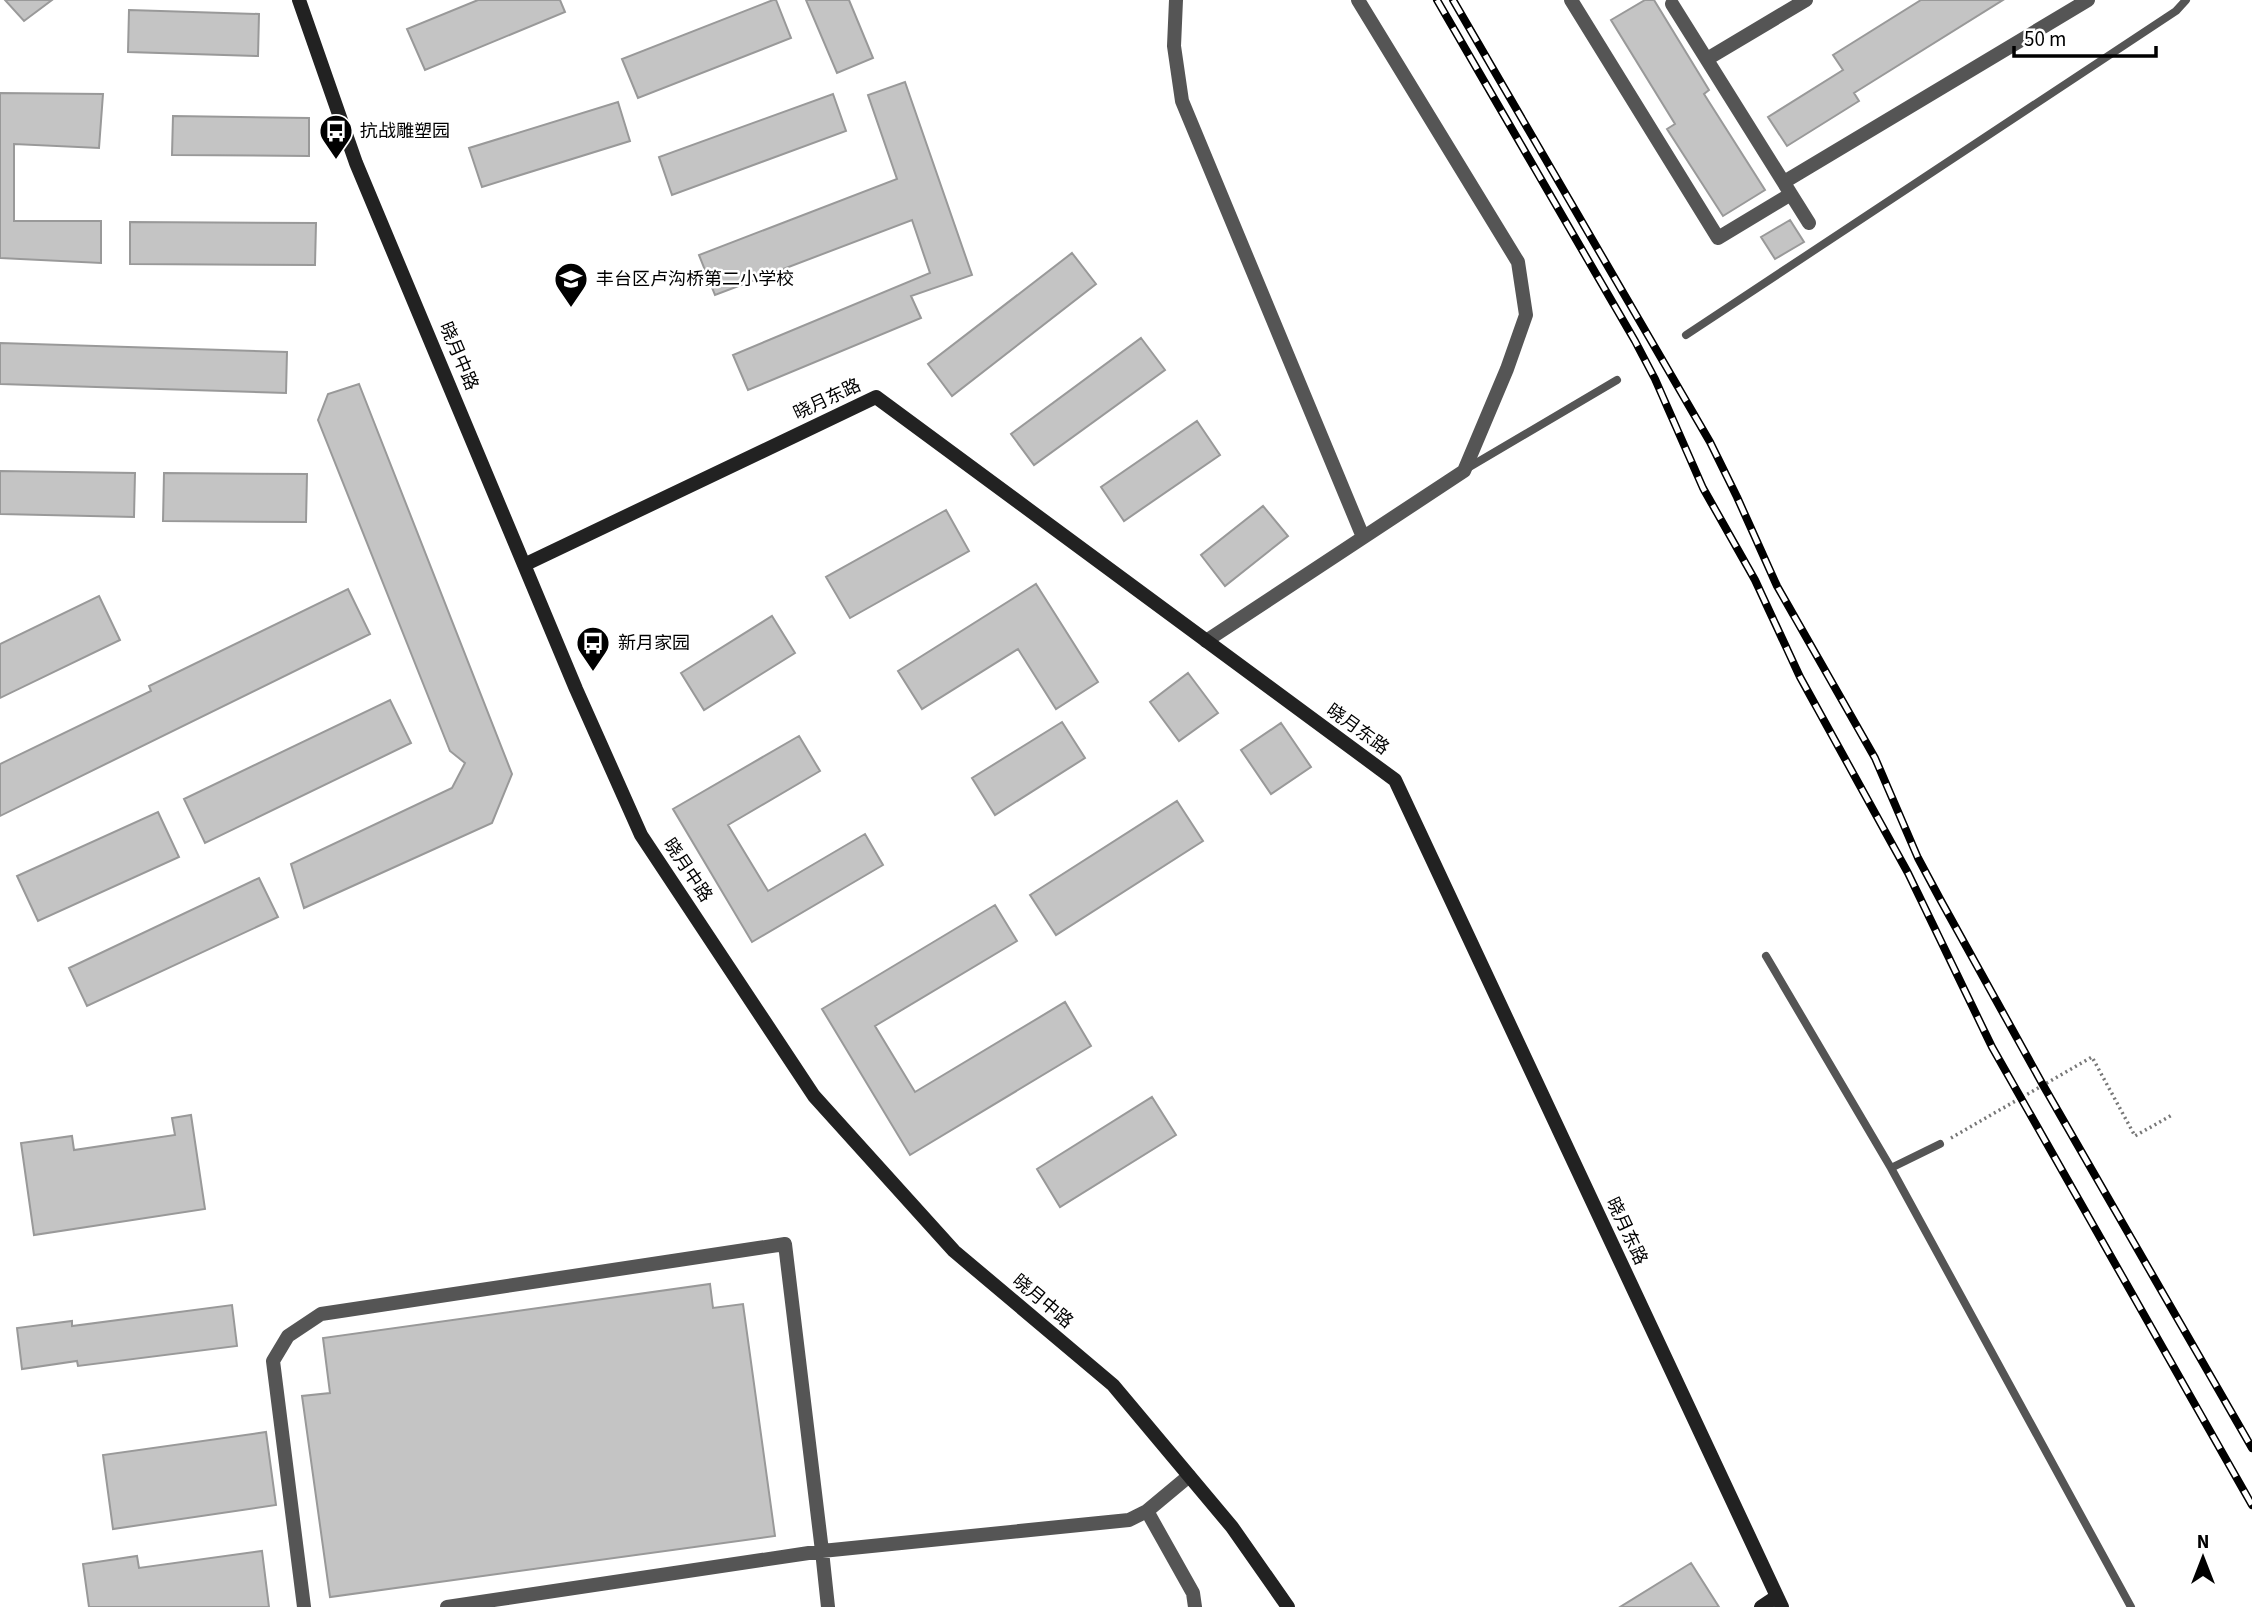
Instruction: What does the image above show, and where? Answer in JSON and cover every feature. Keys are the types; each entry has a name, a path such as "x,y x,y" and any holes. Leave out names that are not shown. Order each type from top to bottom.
{"street":[{"name":"晓月中路","path":"299,0 356,163 576,688 641,835 814,1096 954,1251 1113,1385 1232,1527 1288,1607"},
{"path":"1176,0 1174,46 1182,101 1363,537"},
{"path":"1206,641 1464,471 1507,369 1526,315 1518,262 1358,0"},
{"path":"1571,0 1718,238 1787,188 2088,0"},
{"path":"1707,59 1806,0"},
{"path":"1672,4 1809,223"},
{"name":"晓月东路","path":"526,564 876,397 1395,780 1779,1602"},
{"path":"304,1607 273,1361 288,1336 321,1314 785,1244 828,1607"},
{"path":"447,1607 822,1551 1129,1520 1147,1511 1189,1476"},
{"path":"1147,1511 1193,1593 1195,1607"},
{"path":"1761,1607 1779,1602"}],"lane":[{"path":"1686,335 2176,10 2186,0"},
{"path":"1464,471 1617,380"},
{"path":"1766,956 1891,1168 2131,1607"},
{"path":"1891,1168 1940,1144"}],"path":[{"path":"1940,1144 2092,1056 2135,1136 2172,1115"}],"building":[{"path":"5,0 52,0 24,21"},
{"path":"478,0 560,0 565,12 425,70 407,29"},
{"path":"776,0 791,38 638,98 622,59"},
{"path":"806,0 849,0 873,58 837,73"},
{"path":"1645,0 1654,0 1709,90 1704,94 1765,190 1723,216 1667,129 1675,124 1611,20"},
{"path":"1921,0 2003,0 1854,93 1859,101 1787,146 1768,117 1843,70 1833,55"},
{"path":"129,10 259,14 258,56 128,52"},
{"path":"905,82 972,275 911,296 921,318 748,390 733,355 930,273 912,220 715,295 699,255 897,179 868,95"},
{"path":"0,93 103,94 99,148 14,144 14,221 101,221 101,263 0,258"},
{"path":"833,94 846,131 672,195 659,157"},
{"path":"618,102 630,141 482,187 469,148"},
{"path":"173,116 309,118 309,156 172,155"},
{"path":"1790,220 1804,242 1775,259 1761,237"},
{"path":"130,222 316,223 315,265 130,264"},
{"path":"1072,253 1096,284 952,396 928,364"},
{"path":"1141,338 1165,370 1034,465 1011,434"},
{"path":"0,343 287,352 286,393 0,384"},
{"path":"359,384 512,774 492,823 304,908 291,864 452,788 465,763 450,751 318,420 328,394"},
{"path":"1197,421 1220,455 1124,521 1101,487"},
{"path":"0,471 135,473 134,517 0,514"},
{"path":"164,473 307,474 306,522 163,521"},
{"path":"1263,506 1288,536 1225,586 1201,555"},
{"path":"946,510 969,551 850,618 826,577"},
{"path":"1036,584 1098,682 1056,709 1018,649 922,709 898,671"},
{"path":"348,589 370,634 0,816 0,764 151,691 149,686"},
{"path":"99,596 120,640 0,698 0,644"},
{"path":"772,616 795,653 704,710 681,673"},
{"path":"1188,673 1218,713 1179,741 1150,702"},
{"path":"390,700 411,743 205,843 184,799"},
{"path":"1062,722 1085,758 995,815 972,778"},
{"path":"1281,723 1311,767 1271,794 1241,750"},
{"path":"799,736 820,771 728,825 768,891 865,834 883,865 752,942 673,809"},
{"path":"1177,801 1203,841 1056,935 1030,895"},
{"path":"158,812 179,857 38,921 17,876"},
{"path":"259,878 278,917 87,1006 69,968"},
{"path":"995,905 1017,941 875,1026 915,1092 1065,1002 1091,1046 910,1155 822,1009"},
{"path":"1152,1097 1176,1135 1060,1207 1037,1169"},
{"path":"191,1115 205,1209 34,1235 21,1143 72,1136 74,1150 175,1135 172,1118"},
{"path":"710,1284 713,1308 743,1304 775,1536 330,1597 302,1396 330,1393 323,1338"},
{"path":"232,1305 237,1346 78,1366 77,1361 22,1369 17,1328 72,1321 72,1326"},
{"path":"266,1432 276,1505 113,1529 103,1455"},
{"path":"262,1551 269,1607 89,1607 83,1564 137,1556 139,1568"},
{"path":"1691,1563 1719,1607 1620,1607"}],"railway":[{"path":"1437,0 1635,341 1655,379 1703,488 1755,580 1800,677 1908,873 1992,1047 2252,1505"},
{"path":"1453,0 1710,442 1777,586 1875,758 1918,858 1940,899 2043,1085 2252,1448"}],"place":[{"name":"抗战雕塑园","path":"336,161"},
{"name":"丰台区卢沟桥第二小学校","path":"571,309"},
{"name":"新月家园","path":"593,673"}]}
